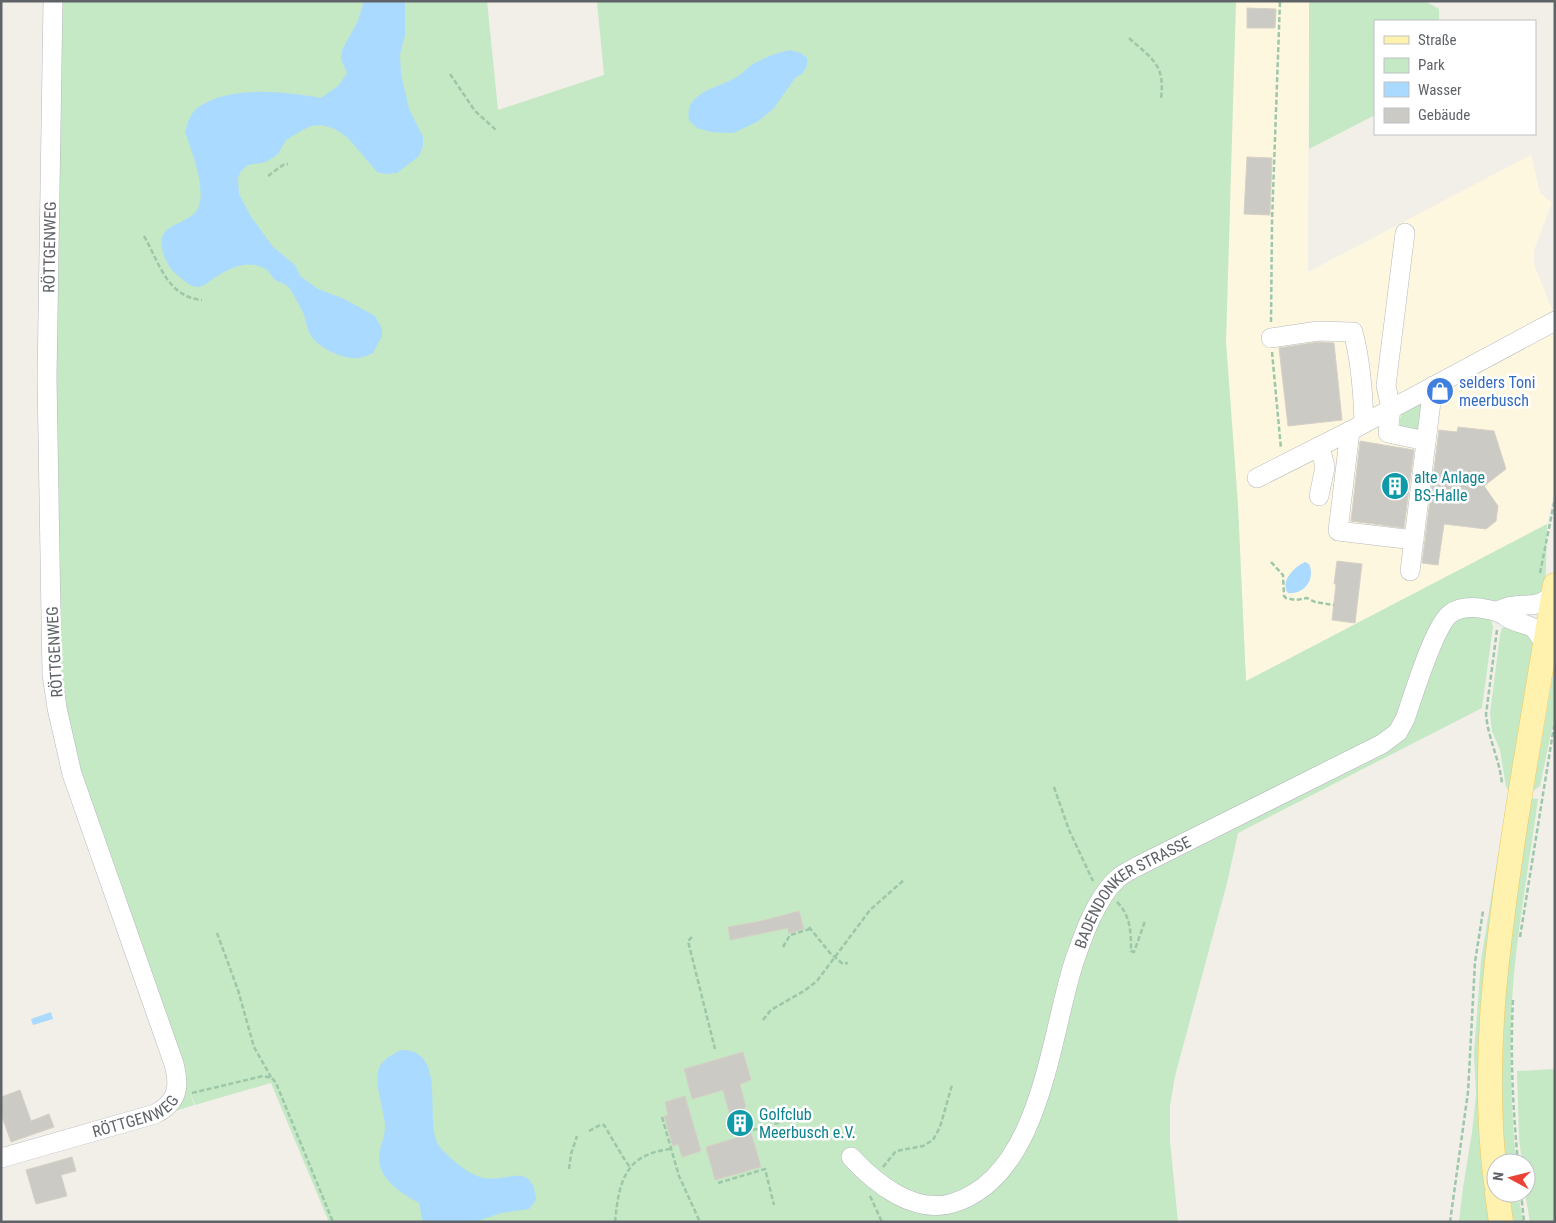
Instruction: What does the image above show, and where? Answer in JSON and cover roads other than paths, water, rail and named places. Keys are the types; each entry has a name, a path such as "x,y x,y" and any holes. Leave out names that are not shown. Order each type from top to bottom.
{"main road":[{"path":"1494,1153 1489,1065 1492,1008 1504,903 1545,647 1549,586"},
{"path":"1498,1203 1501,1222"}],"street":[{"name":"RÖTTGENWEG","path":"1,1158 155,1114 167,1107 177,1090 178,1078 72,774 57,708 52,674 47,378 54,1"},
{"path":"1405,233 1386,386 1391,408 1388,433 1426,441"},
{"path":"1257,478 1433,386 1478,365 1536,334 1555,321"},
{"path":"1271,338 1318,331 1353,332 1358,349 1361,375 1357,427 1337,509 1338,531 1414,540"},
{"path":"1410,571 1433,386"},
{"path":"1319,496 1325,467 1320,446"},
{"name":"BADENDONKER STRASSE","path":"851,1157 873,1178 908,1200 932,1206 945,1205 960,1201 978,1191 996,1176 1013,1155 1028,1123 1051,1057 1074,963 1091,919 1104,894 1118,878 1140,865 1382,744 1398,732 1405,719 1439,628 1451,613 1461,609 1472,608 1498,611 1512,606 1534,606 1548,599 1549,586"},
{"name":"BADENDONKER STRASSE","path":"1498,611 1508,618 1531,626 1540,633 1545,647"}],"water":[{"path":"364,1 404,1 405,35 400,55 401,74 409,109 423,137 423,146 419,156 397,173 385,174 377,172 348,138 335,129 322,125 311,126 286,140 278,154 266,162 248,165 241,171 238,178 239,194 250,215 273,247 295,265 300,276 318,289 344,299 375,316 382,329 382,336 373,353 361,358 353,358 332,352 314,339 309,331 303,312 290,289 287,285 274,279 267,270 260,266 240,266 226,271 204,285 196,287 187,283 176,274 165,258 162,245 163,236 167,229 190,217 196,211 200,202 199,176 185,132 195,110 213,99 243,93 276,92 321,98 339,85 347,73 341,59 342,50 358,21"},
{"path":"790,50 801,53 807,58 807,65 803,73 795,78 774,108 757,122 733,133 711,132 697,128 689,120 690,106 702,93 735,78 762,59"},
{"path":"1305,562 1309,564 1311,570 1310,580 1304,589 1288,593 1285,584 1289,575"},
{"path":"51,1012 53,1019 33,1025 31,1019"},
{"path":"401,1050 416,1053 425,1061 430,1074 432,1089 435,1136 440,1147 460,1166 478,1177 518,1176 530,1181 534,1188 536,1200 529,1209 501,1213 475,1222 423,1222 419,1203 391,1184 384,1175 379,1161 385,1127 377,1080 380,1066 384,1061"}],"place":[{"name":"selders Toni meerbusch","path":"1440,391"},
{"name":"alte Anlage BS-Halle","path":"1395,486"},
{"name":"Golfclub Meerbusch e.V.","path":"740,1123"}]}
